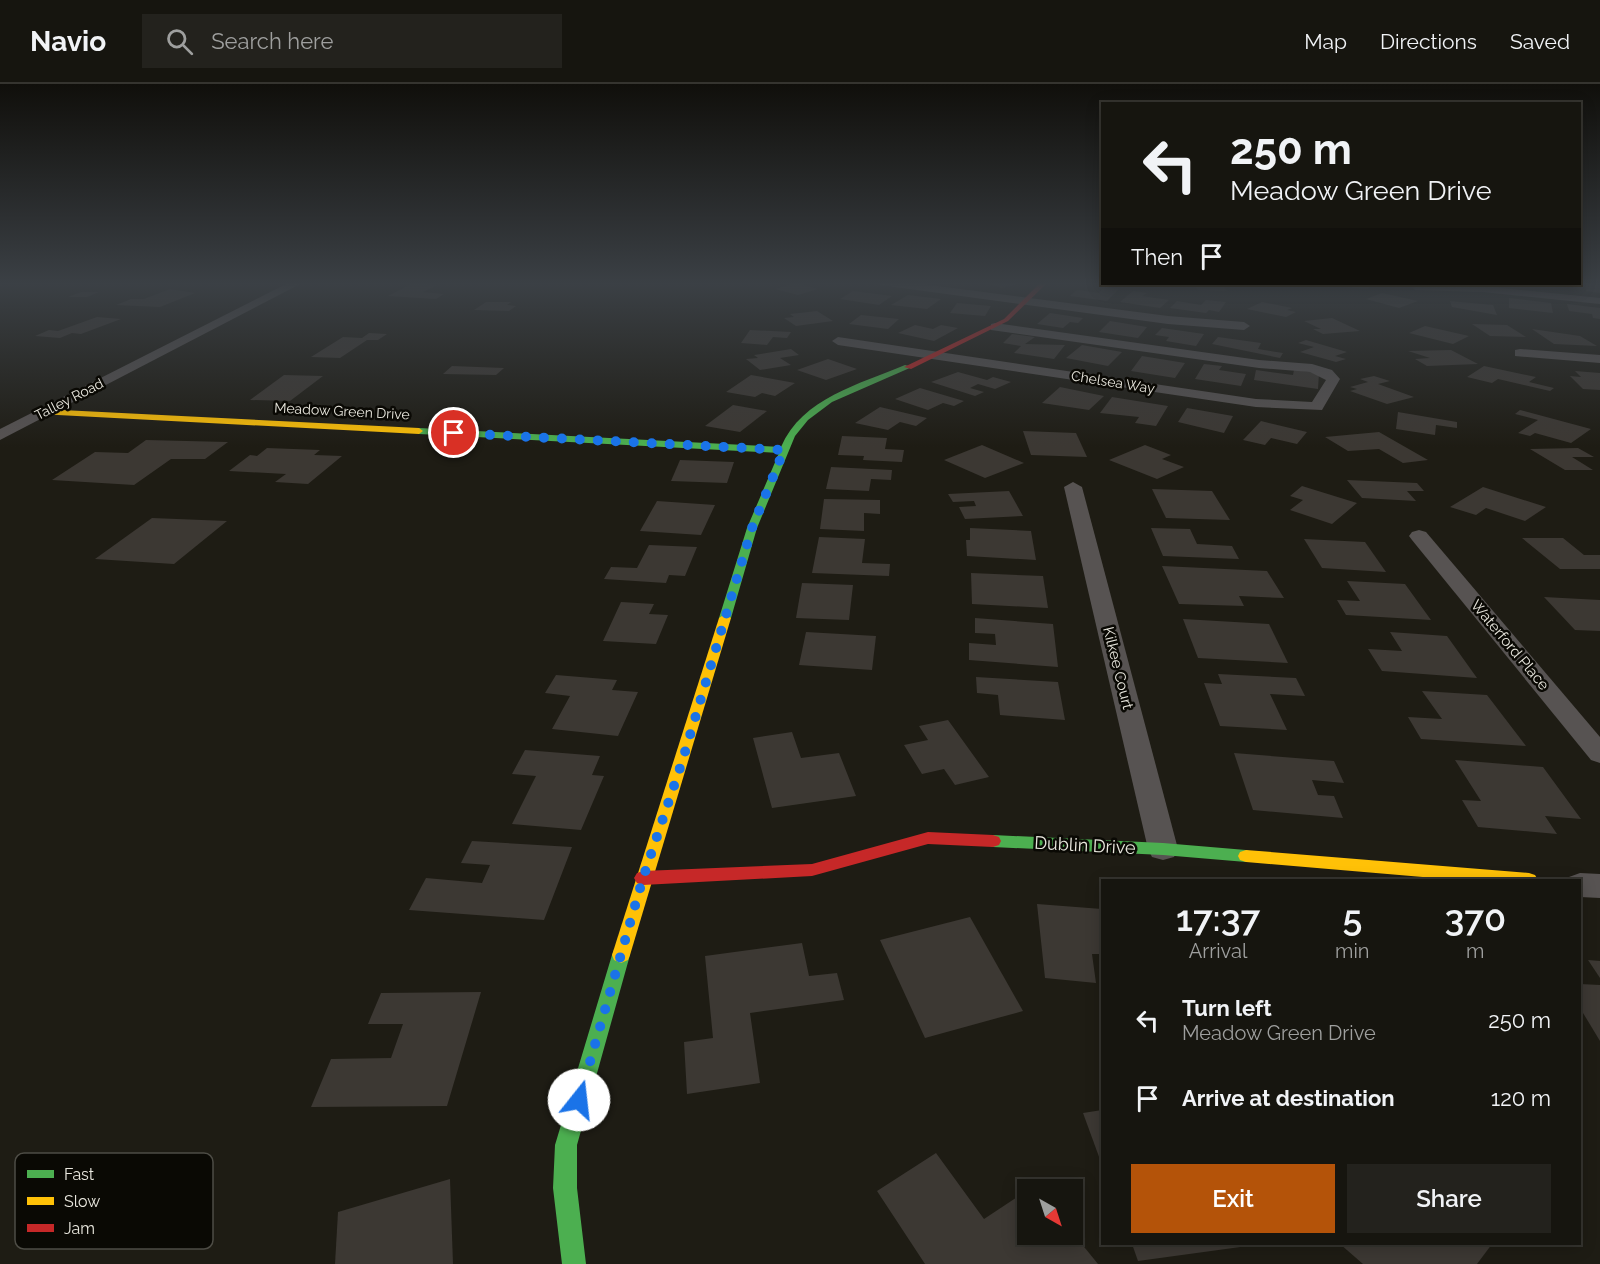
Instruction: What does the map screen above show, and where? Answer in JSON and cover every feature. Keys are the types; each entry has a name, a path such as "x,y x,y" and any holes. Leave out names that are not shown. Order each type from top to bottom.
{"street":[{"name":"Talley Road","path":"0,435 190,337"},
{"path":"574,1264 565,1188 566,1145 643,878 682,762 752,528 784,450 805,418 829,400 974,337"},
{"name":"Chelsea Way","path":"838,341 1256,403 1317,407 1333,379 1331,375 1312,368 1251,363 1067,337"},
{"path":"1520,353 1600,358"},
{"name":"Meadow Green Drive","path":"42,412 784,450"},
{"name":"Kilkee Court","path":"1073,487 1163,849"},
{"name":"Waterford Place","path":"1419,536 1600,754"},
{"name":"Dublin Drive","path":"643,878 812,870 928,838 1163,849 1517,879"},
{"path":"1581,885 1600,886"}],"building":[{"path":"343,337 382,337 378,340 367,340 340,358 311,357"},
{"path":"745,337 773,337 767,345 741,343"},
{"path":"916,337 941,337 934,341"},
{"path":"1009,337 1035,337 1025,344 1065,345 1054,359 1014,353 1021,346 1003,343"},
{"path":"1169,337 1202,337 1196,346 1166,341"},
{"path":"1218,337 1261,343 1258,349 1283,353 1280,358 1212,344"},
{"path":"1425,337 1467,337 1453,344"},
{"path":"1544,337 1582,337 1597,346 1554,344"},
{"path":"1306,340 1347,352 1335,356 1346,359 1336,362 1300,352 1314,347 1298,343"},
{"path":"1082,345 1122,352 1108,366 1066,358"},
{"path":"791,349 799,355 780,358 791,365 760,370 746,359 758,358 754,355"},
{"path":"1451,350 1478,364 1427,366 1415,359 1430,358 1408,351"},
{"path":"1142,356 1185,363 1175,378 1131,371"},
{"path":"828,359 857,369 826,380 797,370"},
{"path":"1204,364 1222,366 1219,370 1246,374 1241,386 1195,379"},
{"path":"452,366 504,368 496,375 443,374"},
{"path":"1484,366 1536,377 1529,382 1554,388 1550,391 1498,379 1492,383 1467,377"},
{"path":"1256,370 1293,375 1294,370 1319,373 1318,389 1254,380"},
{"path":"1575,371 1600,373 1600,390 1583,389 1570,376 1581,377"},
{"path":"958,372 987,380 993,377 1011,382 995,389 978,384 970,388 984,392 975,396 931,382"},
{"path":"284,375 323,376 290,401 250,400"},
{"path":"751,375 795,383 775,396 762,393 755,397 726,392"},
{"path":"1374,376 1390,381 1378,384 1414,397 1387,404 1350,391 1357,389 1350,387 1368,382 1360,379"},
{"path":"1060,387 1104,396 1089,410 1042,403"},
{"path":"920,388 964,401 954,406 943,403 928,410 895,399"},
{"path":"1112,397 1168,406 1156,426 1135,423 1139,417 1100,413"},
{"path":"733,405 767,411 740,432 705,426"},
{"path":"880,407 927,418 916,426 900,422 888,430 855,423"},
{"path":"1187,408 1233,416 1224,433 1178,422"},
{"path":"1520,410 1591,429 1571,443 1535,433 1530,436 1518,433 1538,420 1515,414"},
{"path":"1398,412 1457,422 1457,428 1436,425 1435,435 1396,429"},
{"path":"1261,421 1307,432 1297,444 1271,438 1265,445 1243,440"},
{"path":"1023,431 1076,433 1087,457 1031,455"},
{"path":"1379,432 1428,460 1403,463 1379,449 1348,451 1325,437"},
{"path":"842,436 887,438 885,449 904,450 902,462 863,460 864,456 838,455"},
{"path":"146,440 228,442 205,459 171,459 134,485 52,480 95,452 128,453"},
{"path":"982,445 1024,463 985,478 944,460"},
{"path":"1145,445 1171,455 1162,459 1184,467 1157,479 1109,460"},
{"path":"267,448 320,450 314,455 342,456 308,484 275,482 286,474 229,471 250,455 257,456"},
{"path":"1578,448 1594,457 1572,457 1593,470 1565,470 1530,449"},
{"path":"680,460 734,462 727,483 671,481"},
{"path":"831,467 892,470 891,480 871,479 869,491 826,489"},
{"path":"1347,480 1417,483 1424,491 1407,491 1416,501 1362,498"},
{"path":"1302,486 1357,503 1332,524 1290,510 1303,500 1290,496"},
{"path":"1483,487 1546,507 1525,521 1486,508 1476,515 1450,507"},
{"path":"1152,489 1212,491 1230,520 1166,518"},
{"path":"1009,491 1023,516 965,519 959,507 976,506 974,501 953,502 948,494"},
{"path":"824,499 880,500 880,514 864,513 864,531 820,529"},
{"path":"657,501 715,505 701,535 640,531"},
{"path":"152,518 227,521 174,564 95,559"},
{"path":"970,528 1031,531 1036,560 967,556 966,540 970,540"},
{"path":"1151,528 1190,529 1197,544 1232,546 1239,559 1163,556"},
{"path":"819,537 865,539 862,563 890,564 889,576 812,573"},
{"path":"1522,538 1563,538 1584,555 1600,555 1600,569 1560,569"},
{"path":"1304,539 1365,542 1386,572 1322,568"},
{"path":"649,545 697,547 685,576 669,575 666,583 604,579 611,567 637,568"},
{"path":"1162,566 1267,571 1284,598 1239,596 1244,606 1179,604"},
{"path":"971,573 1043,576 1048,608 972,604"},
{"path":"1347,581 1405,584 1431,620 1346,615 1337,600 1360,601"},
{"path":"802,583 853,585 849,620 796,618"},
{"path":"1544,597 1600,600 1600,631 1575,630"},
{"path":"621,602 654,604 649,614 668,615 656,644 603,641"},
{"path":"975,618 1053,624 1058,667 969,660 969,643 996,645 995,634 975,633"},
{"path":"1183,619 1269,624 1288,663 1198,658"},
{"path":"806,632 876,636 872,670 799,665"},
{"path":"1390,632 1447,636 1477,678 1382,671 1368,649 1402,651"},
{"path":"1218,674 1296,678 1305,696 1270,694 1287,730 1220,726 1204,683 1222,684"},
{"path":"556,675 617,680 612,690 638,692 618,736 552,729 570,696 545,693"},
{"path":"976,677 1058,682 1065,720 1000,715 998,695 977,693"},
{"path":"1422,691 1487,695 1526,746 1421,739 1408,717 1442,719"},
{"path":"948,720 989,777 955,785 944,769 922,774 904,745 928,740 919,726"},
{"path":"792,732 801,758 839,753 856,796 772,808 753,738"},
{"path":"525,750 600,756 592,775 604,776 581,830 512,824 536,776 512,774"},
{"path":"1234,753 1334,761 1344,783 1312,780 1318,795 1334,796 1343,818 1253,810"},
{"path":"1455,760 1543,767 1581,819 1545,816 1557,834 1478,827 1462,800 1481,801"},
{"path":"472,841 572,847 544,920 409,910 426,878 482,883 490,865 461,863"},
{"path":"1037,904 1101,909 1101,954 1092,954 1096,983 1045,978"},
{"path":"970,917 1023,1011 925,1038 880,940"},
{"path":"802,943 809,976 837,973 844,1000 750,1013 760,1083 687,1094 684,1042 713,1038 705,956"},
{"path":"1588,960 1600,961 1600,978"},
{"path":"1581,984 1600,985 1600,1041 1581,1010"},
{"path":"481,992 447,1106 311,1107 331,1059 391,1058 403,1024 368,1024 381,993"},
{"path":"1101,1110 1101,1162 1083,1113"},
{"path":"936,1153 984,1219 1017,1197 1017,1245 1083,1245 1098,1264 925,1264 877,1191"},
{"path":"450,1179 453,1264 335,1264 338,1212"},
{"path":"1132,1245 1255,1245 1138,1261"},
{"path":"1341,1245 1491,1245 1477,1264 1363,1264"}],"traffic: fast":[{"path":"725,618 752,528 791,435 805,418 829,400 908,367"},
{"path":"419,431 784,450"},
{"path":"993,841 1163,849 1246,856"},
{"path":"574,1264 565,1188 566,1145 621,955"}],"traffic: slow":[{"path":"42,412 419,431"},
{"path":"621,955 725,618"},
{"path":"1246,856 1517,879"}],"traffic: jam":[{"path":"908,367 970,337"},
{"path":"643,878 812,870 928,838 993,841"}],"route":[{"path":"454,433 784,450 752,528 682,762 643,878 579,1100"}]}
